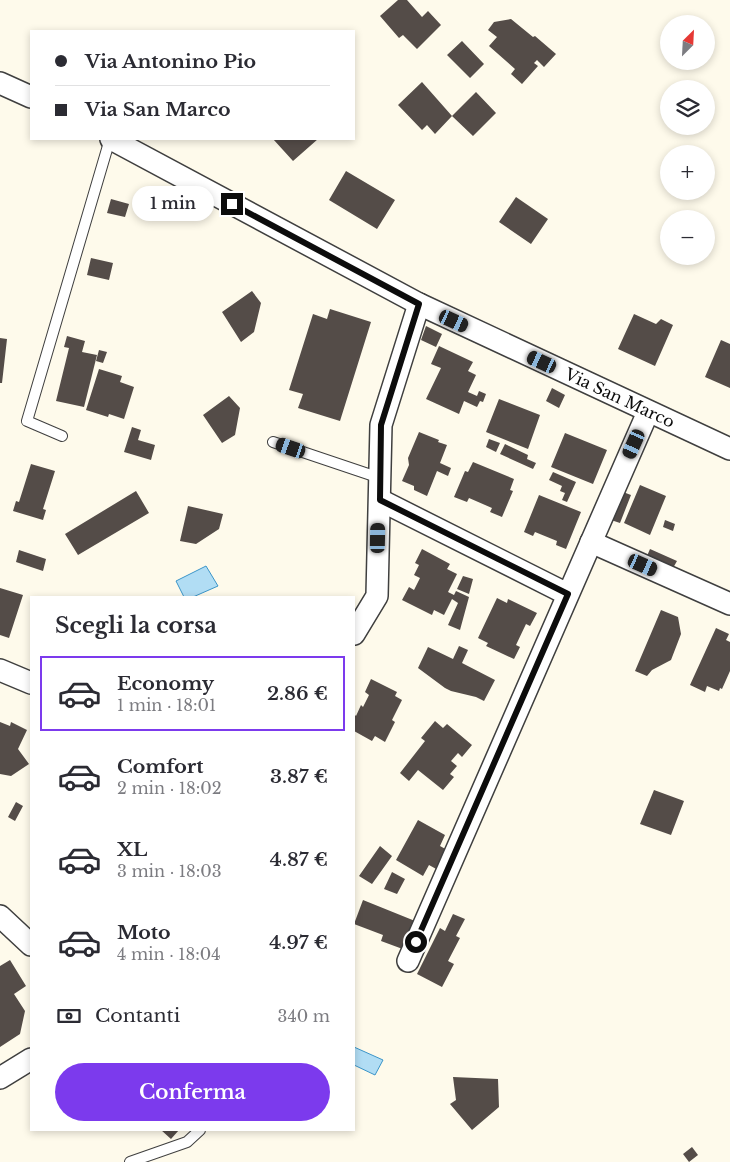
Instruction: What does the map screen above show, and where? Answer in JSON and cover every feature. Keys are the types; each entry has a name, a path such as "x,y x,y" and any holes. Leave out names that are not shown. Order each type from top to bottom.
{"street":[{"path":"2,90 30,97"},
{"name":"Via San Marco","path":"112,140 419,304 730,449"},
{"path":"355,632 377,596 381,425 419,304"},
{"path":"408,960 648,412"},
{"path":"380,500 568,594"},
{"path":"591,542 730,604"},
{"path":"0,670 30,683"},
{"path":"0,916 30,944"},
{"path":"0,1078 30,1060"}],"lane":[{"path":"62,436 27,421 110,140"},
{"path":"273,442 380,478"},
{"path":"130,1162 188,1142 199,1131"}],"water":[{"path":"206,566 218,586 195,596 184,596 176,581"},
{"path":"355,1047 383,1060 375,1075 355,1065"}],"building":[{"path":"398,0 407,0 422,17 428,11 441,25 417,49 403,35 399,38 380,16"},
{"path":"511,19 556,54 544,67 537,60 534,63 538,66 522,84 511,74 515,69 489,46 497,37 488,30 494,22"},
{"path":"462,41 484,64 470,78 447,55"},
{"path":"422,82 452,116 435,134 427,125 422,130 398,105"},
{"path":"476,92 496,113 473,136 452,116"},
{"path":"274,140 317,140 293,161"},
{"path":"346,171 395,200 377,229 329,200"},
{"path":"516,197 548,219 531,244 499,222"},
{"path":"111,199 129,204 125,217 107,213"},
{"path":"91,258 113,263 109,280 87,275"},
{"path":"252,291 261,303 254,332 241,342 222,312"},
{"path":"330,309 371,322 340,421 298,408 303,394 289,390 313,314 327,319"},
{"path":"634,314 656,324 661,319 673,325 655,366 618,349"},
{"path":"426,326 442,334 436,347 421,340"},
{"path":"67,336 85,341 82,352 97,355 84,407 56,401 69,348 64,347"},
{"path":"0,338 7,339 2,383 0,383"},
{"path":"721,340 730,344 730,388 705,377"},
{"path":"439,346 473,362 468,371 476,375 468,392 477,396 479,391 486,394 483,402 480,401 477,407 464,401 459,414 426,399 441,368 431,364"},
{"path":"99,350 107,352 103,363 96,361"},
{"path":"99,369 122,376 120,382 134,387 124,419 109,414 108,417 86,410"},
{"path":"552,388 565,395 559,408 546,401"},
{"path":"229,396 240,408 235,435 222,443 203,415"},
{"path":"499,399 540,415 528,449 486,432"},
{"path":"132,427 141,430 138,440 155,445 151,460 124,452"},
{"path":"419,432 447,445 440,463 451,468 448,476 437,471 427,496 414,490 414,486 402,481 409,465 408,458"},
{"path":"565,433 607,450 593,484 551,467"},
{"path":"489,439 500,443 496,452 486,447"},
{"path":"505,444 528,455 527,459 536,463 533,469 500,454"},
{"path":"473,462 514,479 510,490 513,491 502,517 490,512 492,508 469,498 467,502 454,497 465,471 468,472"},
{"path":"31,464 55,471 43,509 46,510 43,520 13,511 16,501 19,502"},
{"path":"553,472 576,482 567,502 562,500 565,493 560,491 562,486 549,480"},
{"path":"640,485 666,496 650,535 624,523"},
{"path":"136,491 149,513 78,555 65,534"},
{"path":"623,492 631,495 620,523 611,520"},
{"path":"539,495 581,512 566,549 556,545 557,541 535,532 533,536 524,532"},
{"path":"188,506 223,514 219,529 196,544 180,541"},
{"path":"665,520 675,524 673,531 663,527"},
{"path":"422,549 450,564 447,569 457,574 448,592 454,595 456,591 469,597 460,630 448,625 458,603 452,599 444,615 434,610 432,615 402,600 409,587 414,590 420,578 414,575 419,565 415,563"},
{"path":"650,549 677,561 673,568 647,556"},
{"path":"19,550 46,559 43,571 16,562"},
{"path":"463,576 473,579 469,594 457,589"},
{"path":"0,588 23,595 9,638 0,635"},
{"path":"497,598 507,603 508,599 537,613 530,626 526,624 516,645 520,647 514,659 486,646 488,643 478,638"},
{"path":"661,610 678,617 681,634 671,660 652,670 647,676 635,671"},
{"path":"716,628 729,634 726,640 730,642 730,671 722,689 720,688 719,691 707,686 705,692 690,685"},
{"path":"459,646 468,650 462,663 495,680 484,701 445,688 418,668 428,647 453,659"},
{"path":"371,679 397,692 395,696 402,700 392,720 395,722 385,742 375,736 372,741 355,732 355,715 361,705 363,707 369,695 365,692"},
{"path":"435,721 443,728 447,724 472,745 462,757 458,753 451,761 457,766 450,774 454,777 443,790 418,770 409,781 400,773 425,741 421,738"},
{"path":"0,722 10,726 11,722 27,730 18,749 29,764 11,776 0,774"},
{"path":"654,790 684,801 671,835 640,824"},
{"path":"16,802 23,806 15,821 8,817"},
{"path":"418,820 445,835 440,846 449,851 438,870 429,865 423,876 396,860"},
{"path":"380,846 392,856 372,884 359,876"},
{"path":"392,872 405,879 397,894 384,889"},
{"path":"363,900 420,923 408,951 381,941 383,935 355,924"},
{"path":"453,914 465,919 456,936 460,938 448,961 454,964 442,987 417,974 440,928 445,931"},
{"path":"10,960 26,986 14,994 25,1011 20,1034 0,1047 0,966"},
{"path":"453,1077 498,1079 499,1107 472,1130 450,1104 456,1100"},
{"path":"162,1131 178,1131 171,1139"},
{"path":"692,1147 698,1155 689,1162 683,1154"}],"route":[{"path":"232,204 419,304 381,425 380,500 568,594 416,942"}]}
